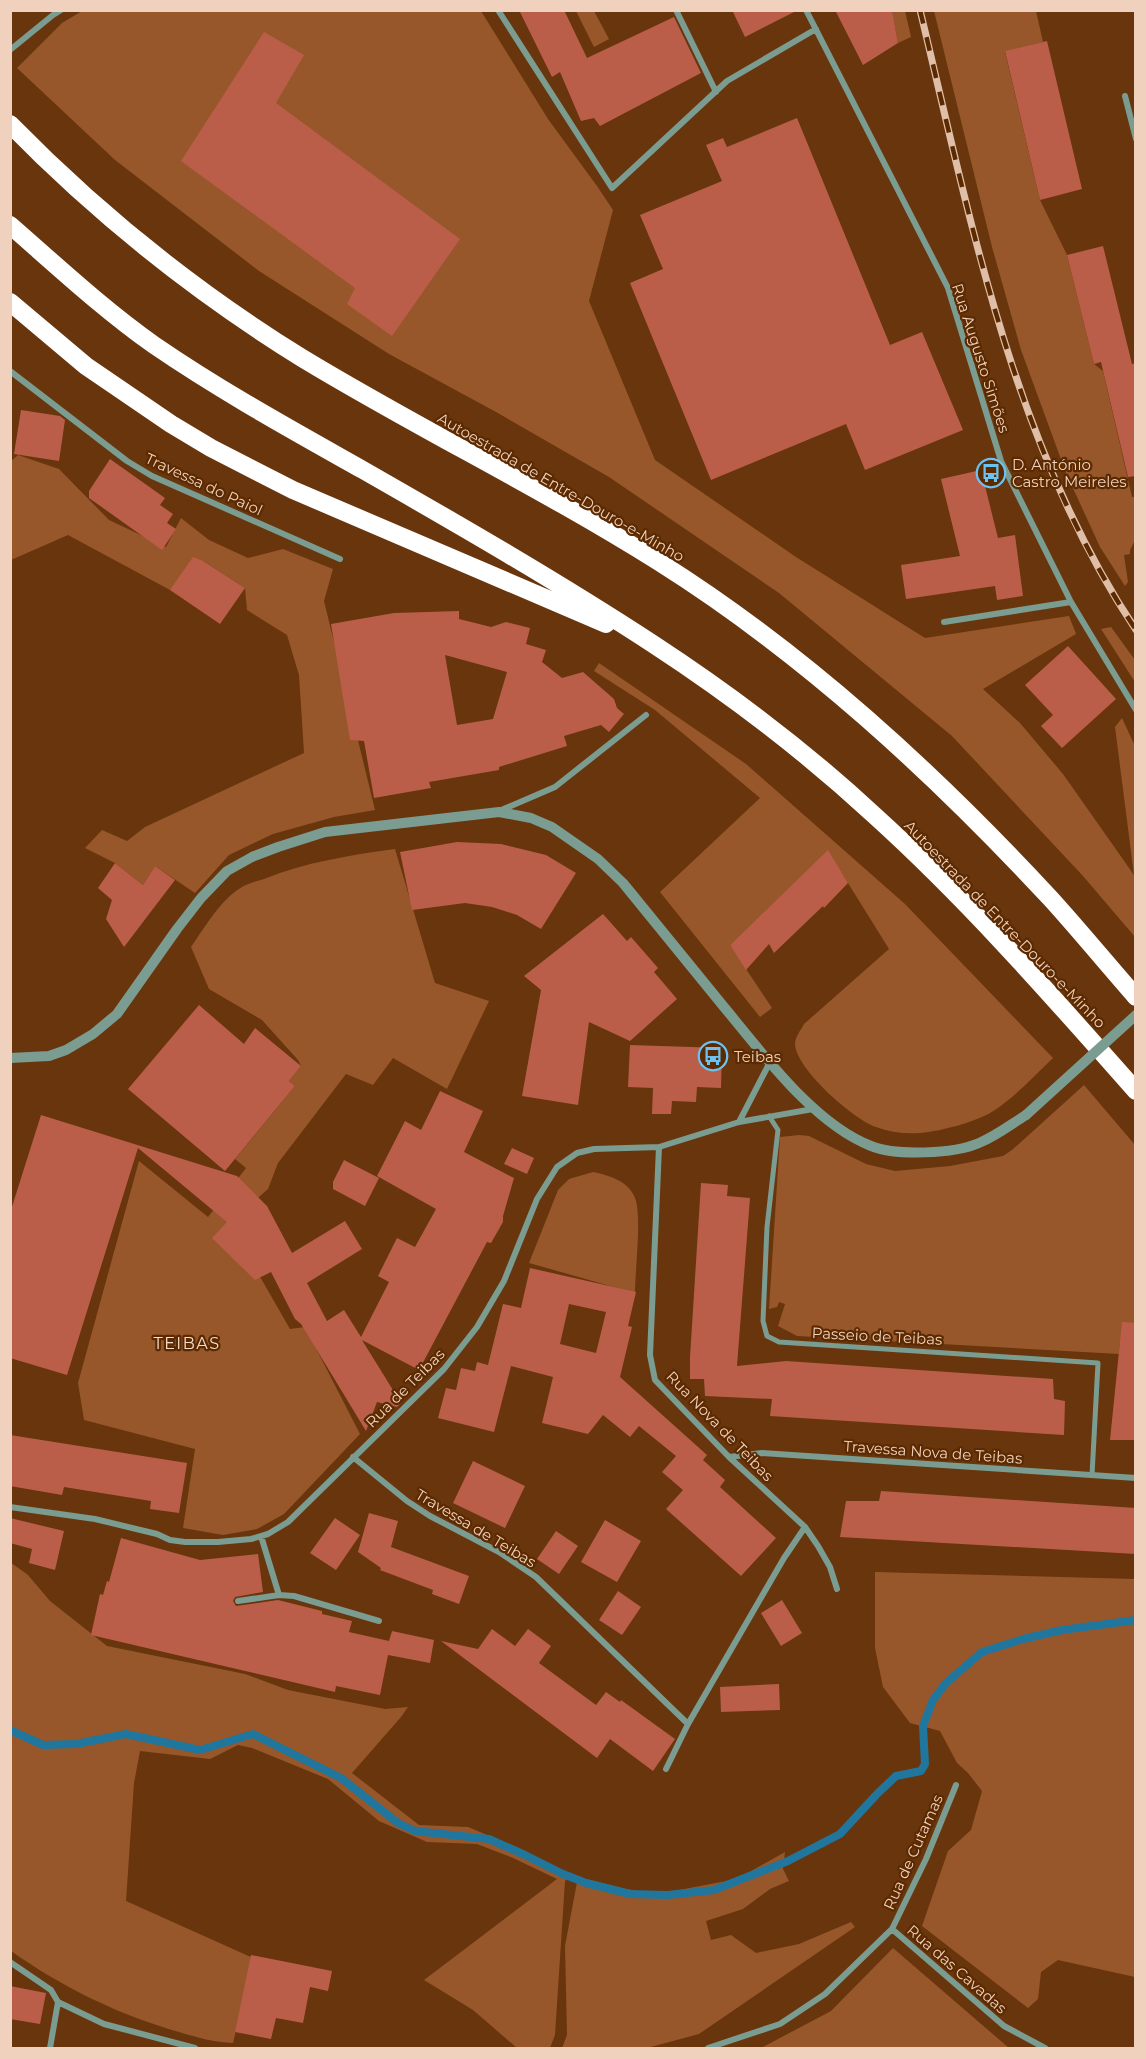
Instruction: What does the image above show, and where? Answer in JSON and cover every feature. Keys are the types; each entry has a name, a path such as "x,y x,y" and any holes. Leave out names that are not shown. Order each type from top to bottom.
{"highway":[{"name":"Autoestrada de Entre-Douro-e-Minho","path":"10,124 104,211 152,251 225,306 300,356 378,403 641,551 752,626 853,707 967,811 1053,901 1136,997"},
{"name":"Autoestrada de Entre-Douro-e-Minho","path":"10,225 62,271 152,343 236,398 552,579 654,645 776,731 873,814 938,875 1136,1091"},
{"path":"10,302 86,366 162,419 211,448 292,490 654,645"}],"street":[{"path":"10,50 61,10"},
{"path":"498,10 612,188 727,81 816,29"},
{"path":"676,10 716,92"},
{"name":"Rua Augusto Simões","path":"806,10 948,288 1001,461 1071,602 1136,710"},
{"path":"1125,96 1136,139"},
{"name":"Travessa do Paiol","path":"10,370 128,461 152,476 340,559"},
{"path":"944,622 1071,602"},
{"path":"499,812 555,787 646,715"},
{"path":"10,1058 49,1056 66,1050 93,1034 117,1014 201,898 227,871 252,857 325,832 499,812 531,818 552,827 598,860 623,884 770,1062 813,1109 837,1128 873,1147 912,1152 936,1151 976,1144 992,1137 1026,1115 1136,1015"},
{"path":"739,1122 770,1062"},
{"name":"Rua de Teibas","path":"10,1507 95,1519 157,1534 170,1540 218,1542 251,1539 268,1534 288,1522 444,1369 477,1327 504,1281 537,1199 557,1167 577,1153 594,1149 659,1147 739,1122 813,1109"},
{"name":"Passeio de Teibas","path":"769,1116 778,1130 767,1227 762,1321 767,1336 778,1342 1098,1363 1092,1475"},
{"name":"Rua Nova de Teibas","path":"659,1147 650,1355 655,1380 729,1457 805,1527 830,1567 837,1589"},
{"name":"Travessa Nova de Teibas","path":"729,1457 762,1453 1136,1478"},
{"name":"Travessa de Teibas","path":"353,1457 407,1501 430,1516 499,1552 536,1577 688,1724"},
{"path":"666,1769 688,1724 784,1558 805,1527"},
{"path":"261,1536 279,1595"},
{"path":"237,1600 279,1595 294,1596 379,1621"},
{"name":"Rua de Cutamas","path":"892,1929 926,1859 956,1785"},
{"name":"Rua das Cavadas","path":"708,2049 780,2024 825,1994 892,1929 1004,2026 1045,2049"},
{"path":"10,1962 51,1990 58,2002 104,2024 195,2049"},
{"path":"50,2049 58,2002"}],"shaded area":[{"path":"82,11 481,11 548,119 613,210 589,301 655,460 796,557 925,638 1069,616 1076,634 983,689 1020,723 1063,774 1134,875 1115,727 1122,718 1135,746 1135,937 1083,876 952,736 779,593 609,477 389,354 259,271 115,160 17,68 62,23"},
{"path":"576,11 594,11 609,39 594,47"},
{"path":"892,11 905,11 911,37 898,43"},
{"path":"934,11 1036,11 1043,42 1005,52 1040,200 1067,255 1094,364 1103,371 1132,497 1135,497 1135,540 1130,554 1124,555 1128,582 1125,586 1100,547 1066,473 1021,350 992,247"},
{"path":"18,455 59,469 109,520 166,547 181,518 209,540 248,558 283,549 333,569 324,601 375,810 334,817 273,834 229,855 195,893 155,866 143,885 115,863 85,848 102,830 127,841 145,827 304,753 299,675 287,635 247,610 245,588 203,561 170,590 68,535 11,560 11,461"},
{"path":"1111,627 1135,660 1135,682 1101,629"},
{"path":"599,663 746,764 905,904 1053,1058 1018,1092 989,1114 941,1130 912,1133 876,1127 854,1114 827,1092 805,1066 798,1054 796,1039 804,1024 889,949 828,851 730,945 772,1008 760,1017 660,892 760,798 655,710 594,671"},
{"path":"395,849 435,983 489,1001 447,1089 393,1058 373,1085 346,1074 278,1163 268,1189 215,1235 259,1275 290,1329 305,1327 360,1434 284,1514 257,1529 223,1535 183,1528 195,1449 84,1420 78,1383 139,1161 208,1217 246,1168 235,1159 295,1086 289,1081 301,1066 262,1020 209,989 191,947 220,906 234,892 245,886 312,864"},
{"path":"1084,1085 1135,1145 1135,1342 1120,1341 1119,1354 797,1336 778,1326 785,1304 779,1302 777,1307 769,1309 780,1137 809,1136 866,1164 895,1171 950,1166 1003,1156"},
{"path":"593,1172 623,1183 635,1198 638,1230 635,1293 529,1263 558,1190 569,1179"},
{"path":"10,1562 28,1575 50,1601 107,1646 245,1674 288,1690 385,1709 408,1707 352,1773 419,1825 468,1827 523,1850 570,1875 565,1881 555,2035 550,2048 517,2048 473,2010 424,1980 557,1879 477,1844 427,1842 379,1821 328,1779 252,1748 238,1745 210,1759 140,1751 134,1783 126,1901 253,1958 233,2043 186,2034 113,2008 71,1988 11,1951"},
{"path":"875,1572 1135,1579 1135,1977 1058,1960 1041,1972 1038,1999 1028,2008 922,1926 948,1851 971,1830 982,1791 957,1763 940,1731 910,1723 883,1687 875,1648"},
{"path":"785,1852 783,1869 789,1881 770,1889 743,1909 706,1921 711,1940 731,1935 756,1953 799,1944 851,1922 855,1927 699,2034 647,2048 562,2048 567,2035 565,1946 578,1877 658,1894 737,1879"},
{"path":"893,1948 1009,2048 761,2048 831,2011"}],"building":[{"path":"519,10 564,10 587,58 674,17 701,73 600,126 594,118 581,121 560,72 552,77"},
{"path":"732,10 798,10 745,37"},
{"path":"835,10 892,10 898,43 863,65"},
{"path":"264,32 304,55 276,103 460,239 392,336 347,304 355,288 181,161"},
{"path":"1047,41 1082,189 1040,200 1005,51"},
{"path":"797,118 890,345 922,332 963,430 865,470 846,424 711,480 630,283 663,269 640,215 722,181 706,145 723,138 727,147"},
{"path":"1103,246 1132,364 1136,363 1136,476 1128,477 1101,362 1094,364 1067,255"},
{"path":"21,410 60,416 65,420 59,461 14,454"},
{"path":"110,459 165,498 160,505 173,514 167,523 176,529 162,550 89,498 89,491"},
{"path":"981,470 998,538 1015,535 1023,596 997,600 995,586 906,599 901,565 960,556 941,479"},
{"path":"193,557 245,588 220,624 170,590"},
{"path":"459,611 459,619 491,627 506,622 530,628 526,644 546,650 542,662 562,678 583,672 614,699 617,708 624,714 609,732 601,725 564,736 567,746 499,767 499,770 429,782 431,788 374,798 364,741 350,740 331,624 394,613","holes":["445,655 507,672 493,719 457,725"]},
{"path":"1068,646 1116,699 1062,748 1041,726 1053,715 1025,685"},
{"path":"457,842 501,844 546,855 576,873 541,929 517,915 492,907 465,903 412,910 400,852"},
{"path":"828,850 848,883 774,953 769,944 746,970 730,945"},
{"path":"115,863 143,885 155,866 175,880 124,947 106,919 112,900 98,888"},
{"path":"603,914 627,941 631,937 658,968 654,972 677,999 630,1041 589,1022 578,1105 522,1096 541,990 524,976"},
{"path":"199,1005 244,1044 255,1028 301,1066 289,1081 295,1086 225,1171 128,1089"},
{"path":"630,1045 722,1048 721,1088 697,1087 696,1102 672,1101 671,1114 652,1114 653,1088 628,1087"},
{"path":"440,1091 483,1111 464,1152 514,1178 503,1222 491,1243 487,1242 419,1370 362,1340 401,1403 397,1407 377,1402 366,1431 301,1324 295,1319 271,1272 255,1280 212,1238 227,1222 138,1148 67,1375 10,1358 10,1213 41,1115 237,1176 267,1206 292,1253 345,1221 362,1249 307,1283 327,1321 344,1310 361,1337 389,1282 378,1276 397,1238 415,1247 436,1209 377,1176 405,1121 421,1130"},
{"path":"512,1148 534,1158 527,1174 504,1164"},
{"path":"344,1160 379,1178 365,1206 333,1189 333,1182"},
{"path":"701,1183 728,1185 727,1196 750,1198 737,1366 786,1361 1053,1379 1054,1399 1065,1401 1064,1435 770,1416 772,1399 705,1396 704,1379 690,1379"},
{"path":"530,1268 636,1292 628,1326 632,1327 620,1377 707,1455 703,1460 725,1480 720,1487 776,1538 741,1576 666,1509 683,1490 662,1472 676,1456 639,1426 630,1437 603,1415 588,1434 542,1423 553,1377 511,1366 494,1432 438,1418 446,1388 456,1390 461,1368 475,1371 477,1362 488,1365 503,1304 521,1308","holes":["569,1304 606,1312 596,1353 560,1344"]},
{"path":"1122,1322 1136,1323 1136,1440 1110,1440"},
{"path":"10,1435 187,1463 179,1513 150,1509 151,1501 64,1487 62,1495 10,1486"},
{"path":"473,1461 525,1486 505,1528 453,1503"},
{"path":"881,1491 1136,1508 1136,1554 840,1537 846,1501 879,1501"},
{"path":"369,1513 398,1521 391,1547 469,1576 459,1604 432,1594 433,1590 380,1570 381,1568 358,1552"},
{"path":"10,1518 64,1531 55,1570 29,1563 32,1549 10,1543"},
{"path":"335,1518 360,1535 336,1570 310,1553"},
{"path":"605,1520 641,1541 617,1582 581,1562"},
{"path":"556,1531 578,1546 559,1574 537,1559"},
{"path":"121,1538 200,1560 258,1554 263,1592 235,1597 233,1601 236,1606 278,1600 352,1621 349,1632 389,1641 392,1631 434,1640 430,1663 388,1655 380,1695 336,1686 335,1692 91,1635 100,1594 103,1595 107,1581 109,1582"},
{"path":"618,1591 641,1607 622,1635 599,1620"},
{"path":"782,1600 802,1633 781,1646 761,1613"},
{"path":"492,1629 515,1646 528,1629 551,1646 539,1663 596,1705 606,1692 620,1702 621,1700 675,1739 653,1771 610,1739 597,1758 441,1641 478,1649"},
{"path":"779,1684 780,1710 721,1712 720,1687"},
{"path":"251,1955 332,1971 328,1991 310,1987 303,2023 276,2018 271,2039 235,2032"},
{"path":"10,1986 46,1993 40,2024 10,2019"}],"waterway":[{"path":"10,1730 43,1745 76,1744 126,1734 200,1750 253,1734 341,1778 398,1823 415,1831 489,1839 586,1883 630,1894 668,1895 714,1890 788,1861 840,1834 896,1776 921,1771 925,1764 923,1726 933,1700 946,1683 982,1652 1062,1630 1136,1620"}],"railway":[{"path":"920,10 978,250 1027,409 1058,485 1093,559 1136,630"}],"place":[{"name":"D. António Castro Meireles","path":"991,473"},
{"name":"Teibas","path":"713,1056"}],"district":[{"name":"TEIBAS","path":"187,1343"}]}
